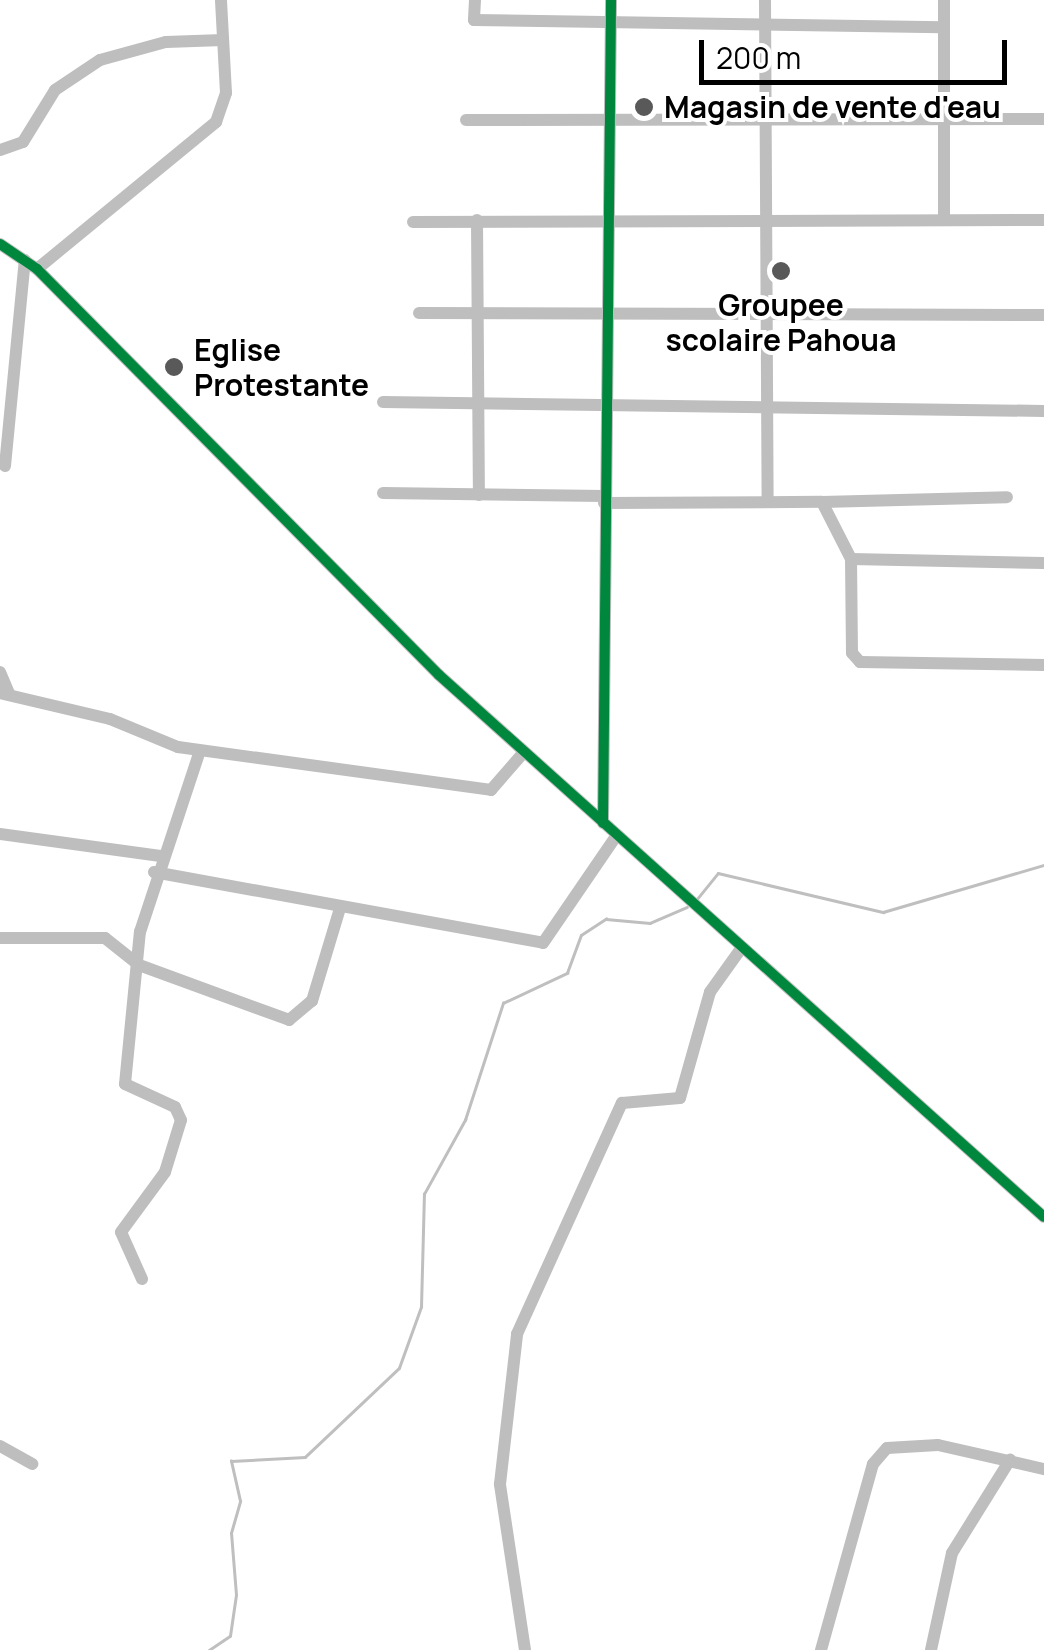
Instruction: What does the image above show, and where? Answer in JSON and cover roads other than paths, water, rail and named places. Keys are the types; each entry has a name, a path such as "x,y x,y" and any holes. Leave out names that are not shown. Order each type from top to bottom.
{"street":[{"path":"6,466 31,264 216,122 226,93 220,0"},
{"path":"475,0 474,20 942,27"},
{"path":"603,823 611,0"},
{"path":"765,0 769,118 768,499"},
{"path":"944,0 940,118 944,220"},
{"path":"0,150 23,142 55,90 100,60 166,42 222,40"},
{"path":"466,120 1044,119"},
{"path":"413,222 611,218 1044,220"},
{"path":"478,220 479,495"},
{"path":"0,244 31,264 309,549 615,838 1044,1217"},
{"path":"419,314 1044,315"},
{"path":"383,402 768,404 1044,411"},
{"path":"383,494 822,502 1007,497"},
{"path":"822,502 851,559 852,653 860,662 1044,665"},
{"path":"851,559 1044,562"},
{"path":"0,672 5,694 200,751 491,790 524,752"},
{"path":"142,1279 121,1232 165,1172 181,1120 175,1107 125,1084 154,872 200,751"},
{"path":"0,834 160,856"},
{"path":"154,872 543,944 615,838"},
{"path":"0,938 105,938 139,965 297,1019 320,981 340,908"},
{"path":"525,1650 500,1484 517,1334 622,1104 676,1103 710,992 740,950"},
{"path":"821,1650 873,1464 887,1448 938,1445 1044,1469"},
{"path":"0,1446 32,1464"},
{"path":"931,1650 952,1552 1010,1460"}],"waterway":[{"path":"697,899 718,873 883,912 1044,865"},
{"path":"209,1650 230,1636 236,1595 231,1533 240,1501 231,1461 305,1457 399,1368 421,1307 424,1194 465,1120 503,1003 567,973 581,935 606,919 650,923 687,907"}],"place":[{"name":"Magasin de vente d'eau","path":"644,107"},
{"name":"Groupee scolaire Pahoua","path":"781,271"},
{"name":"Eglise Protestante","path":"174,367"}]}
